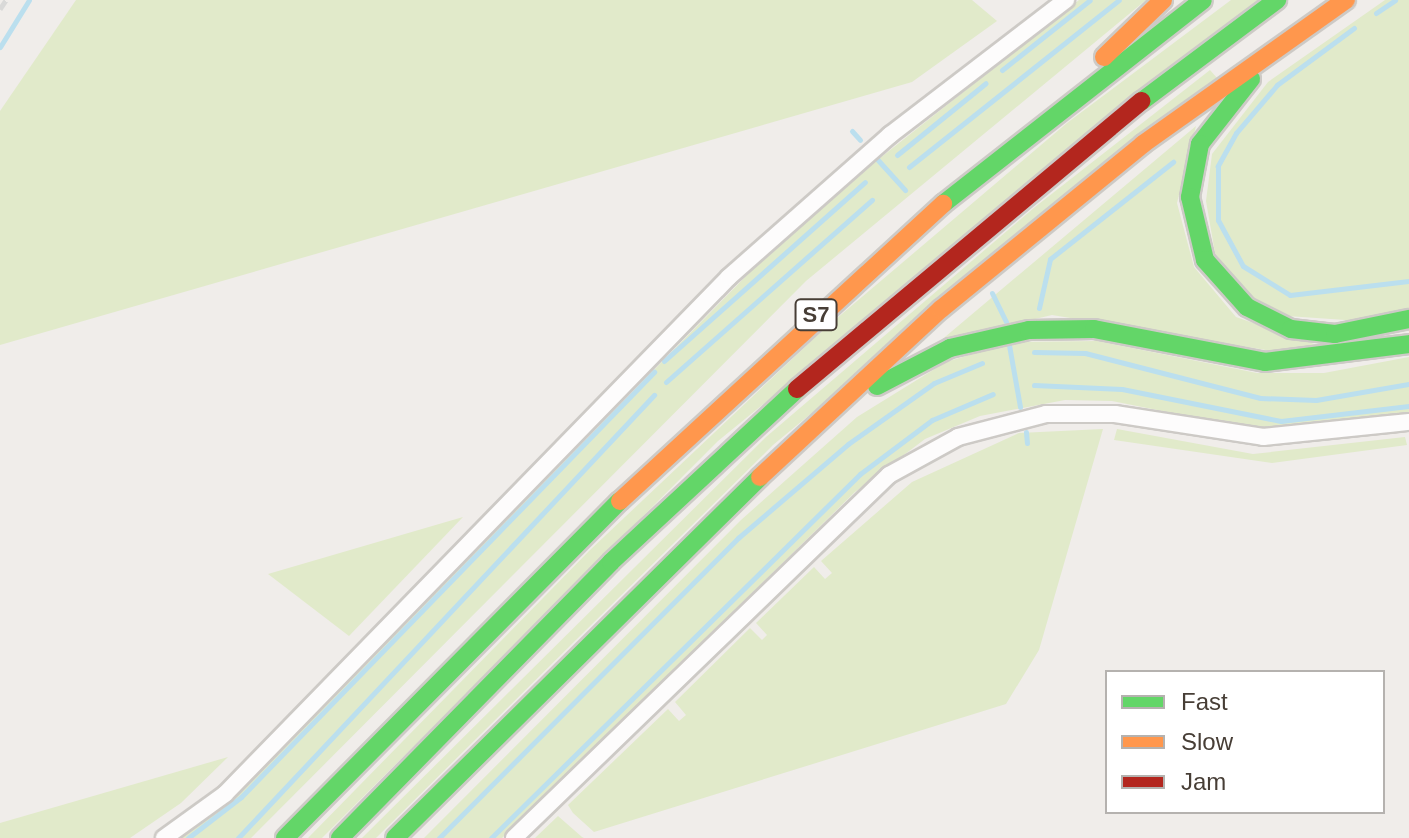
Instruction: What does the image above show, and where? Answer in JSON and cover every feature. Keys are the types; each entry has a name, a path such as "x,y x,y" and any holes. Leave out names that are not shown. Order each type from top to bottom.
{"highway":[{"path":"1072,99 1119,38 1163,0"},
{"name":"S7","path":"285,838 724,399 895,242 1072,99 1203,0"},
{"path":"340,838 611,562 864,327 1178,71 1277,0"},
{"path":"395,838 658,572 1001,259 1268,52 1346,0"},
{"path":"1268,52 1200,144 1190,197 1205,260 1247,307 1291,329 1335,334 1409,319"},
{"path":"828,415 937,353 1029,330 1094,329 1265,362 1335,359 1409,344"}],"street":[{"path":"164,838 225,794 740,266 890,135 1066,0"},
{"path":"514,838 889,475 958,437 1046,414 1115,414 1263,437 1409,422"}],"green space":[{"path":"76,0 972,0 997,21 912,82 0,345 0,111"},
{"path":"1079,0 1146,0 806,281 251,838 179,838 289,742 797,224"},
{"path":"1231,0 1259,0 718,441 322,838 308,838 589,551 823,330 1067,123"},
{"path":"1385,0 1409,0 1409,310 1360,321 1287,316 1247,295 1215,253 1206,201 1212,154 1268,82"},
{"path":"1210,70 1217,78 773,445 376,838 362,838 766,437 1035,207"},
{"path":"1196,126 1177,203 1194,267 1236,317 1317,345 1290,354 1052,315 939,342"},
{"path":"1097,341 1257,373 1324,373 1409,357 1409,412 1252,429 1112,401 1065,400 980,416 925,439 855,492 502,838 424,838 741,520 857,417 946,362 1013,342"},
{"path":"1103,429 1039,650 1006,704 594,832 573,813 568,805 668,709 679,721 686,715 675,702 750,628 762,640 767,635 756,623 814,567 825,579 832,573 821,561 912,482 1019,433"},
{"path":"1117,429 1253,454 1405,437 1407,445 1272,463 1114,440"},
{"path":"463,517 349,636 268,574"},
{"path":"228,757 181,803 130,838 0,838 0,823"},
{"path":"558,816 582,837 584,838 535,838"}],"waterway":[{"path":"0,47 29,0"},
{"path":"1002,70 1090,0"},
{"path":"909,167 1119,0"},
{"path":"1376,13 1395,0"},
{"path":"1354,28 1277,85 1236,133 1218,166 1218,220 1243,266 1290,295 1409,281"},
{"path":"897,155 986,83"},
{"path":"852,131 860,140"},
{"path":"877,159 905,190"},
{"path":"1039,308 1050,259 1173,162"},
{"path":"664,361 865,182"},
{"path":"666,382 872,200"},
{"path":"992,293 1006,322"},
{"path":"1009,345 1020,407"},
{"path":"1034,352 1085,353 1260,398 1316,400 1409,384"},
{"path":"439,838 738,538 848,444 934,383 982,363"},
{"path":"188,838 241,797 654,372"},
{"path":"1034,385 1122,389 1281,421 1409,406"},
{"path":"491,838 860,474 932,420 993,394"},
{"path":"238,838 654,395"},
{"path":"1026,432 1027,443"}],"railway":[{"path":"0,9 6,0"}],"traffic: fast":[{"path":"943,204 1203,0"},
{"path":"1142,101 1277,0"},
{"path":"1251,79 1200,144 1190,197 1205,260 1247,307 1291,329 1335,334 1409,319"},
{"path":"877,386 950,348 1029,330 1094,329 1265,362 1409,344"},
{"path":"340,838 611,562 797,389"},
{"path":"395,838 760,477"},
{"path":"285,838 620,501"}],"traffic: slow":[{"path":"1104,57 1163,0"},
{"path":"760,477 941,309 1143,144 1346,0"},
{"path":"620,501 943,204"}],"traffic: jam":[{"path":"797,389 1142,101"}]}
